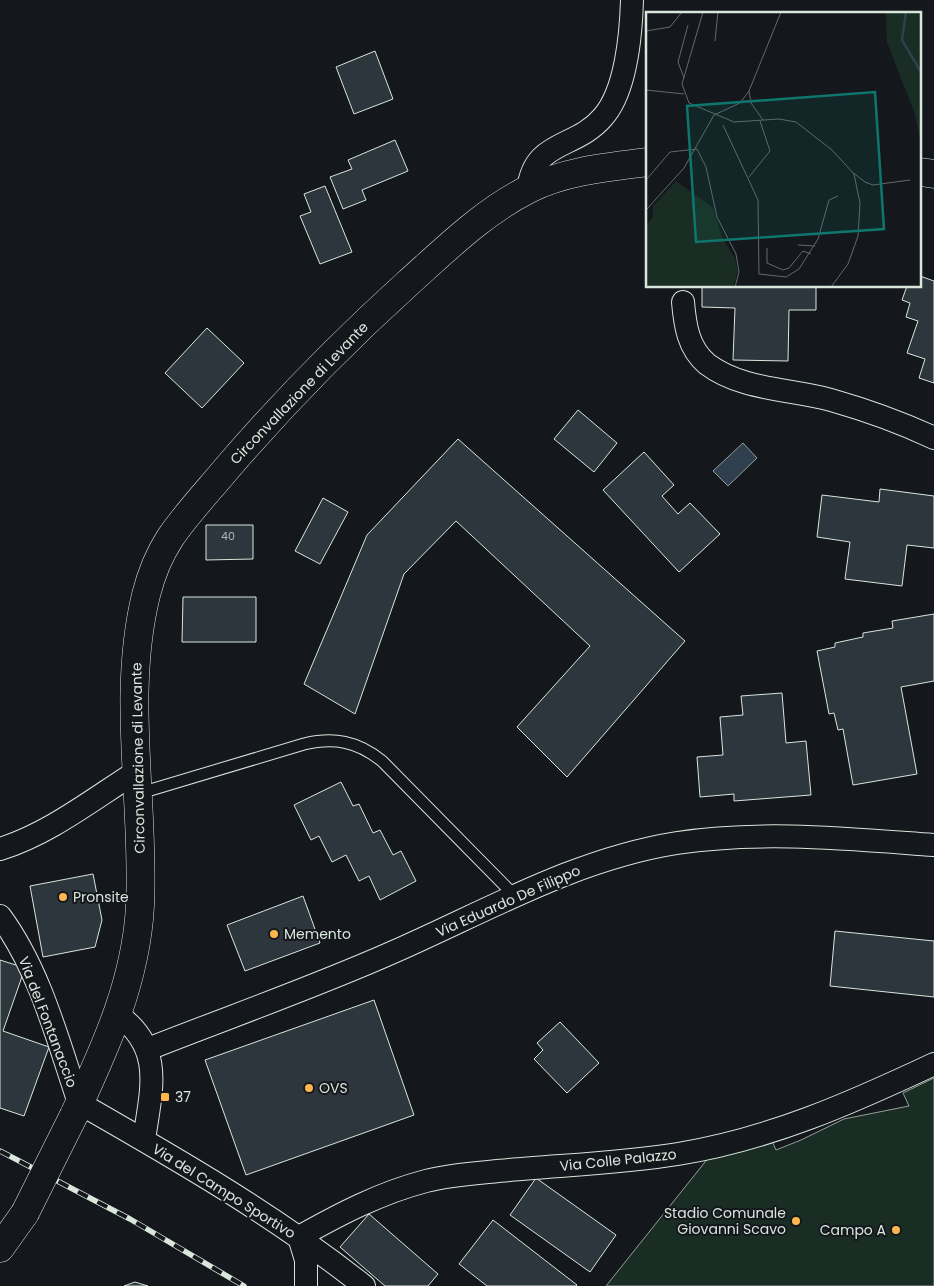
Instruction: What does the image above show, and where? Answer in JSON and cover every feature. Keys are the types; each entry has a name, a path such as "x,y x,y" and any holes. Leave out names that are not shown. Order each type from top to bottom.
{"main road":[{"name":"Circonvallazione di Levante","path":"0,1248 25,1213 76,1109 118,1014 131,970 140,908 135,672 139,631 151,580 163,551 173,534 255,437 370,319 459,238 490,213 528,190 572,174 646,162"}],"street":[{"path":"528,190 531,170 540,157 589,129 602,118 612,105 619,86 628,46 632,0"},
{"path":"683,302 686,330 693,346 702,359 716,369 752,384 829,399 861,409 934,438"},
{"path":"0,849 22,841 136,783"},
{"name":"Via Eduardo De Filippo","path":"148,1049 391,954 514,896 603,862 663,846 694,841 803,838 934,845"},
{"name":"Via del Fontanaccio","path":"0,916 21,953 36,986 76,1109"},
{"path":"118,1014 134,1026 148,1049 152,1082 144,1140"},
{"name":"Via Colle Palazzo","path":"299,1237 368,1201 427,1180 468,1174 677,1154 770,1133 844,1106 934,1064"},
{"name":"Via del Campo Sportivo","path":"76,1109 144,1140 299,1237 364,1286"},
{"path":"299,1237 306,1266 306,1286"}],"lane":[{"path":"136,783 304,744 346,741 366,750 382,761 514,896"}],"green space":[{"name":"Stadio Comunale Giovanni Scavo","path":"934,1078 934,1286 606,1286 709,1157 772,1141 776,1150 844,1119 909,1106 903,1093"}],"water":[{"path":"743,443 757,458 728,486 713,471"}],"building":[{"path":"375,51 393,99 354,114 336,67"},
{"path":"395,140 408,171 362,190 366,200 343,209 330,177 352,169 348,160"},
{"path":"325,186 352,252 320,264 300,216 311,212 304,194"},
{"path":"922,277 934,281 934,383 919,378 925,359 907,353 918,321 906,317 910,303 902,300 906,288 922,288"},
{"path":"702,288 816,288 816,310 789,310 788,361 733,360 735,308 702,307"},
{"path":"207,328 244,363 202,408 165,373"},
{"path":"578,410 617,443 594,472 554,439"},
{"path":"458,439 685,641 567,777 517,727 590,646 456,521 404,574 355,714 304,684 367,535"},
{"path":"644,452 674,485 662,496 678,514 690,503 720,534 679,572 603,490"},
{"path":"880,489 934,496 934,548 907,545 902,586 845,579 850,542 817,537 822,495 879,502"},
{"path":"323,498 348,512 320,564 295,551"},
{"path":"206,525 253,525 253,559 206,560"},
{"path":"183,597 256,597 256,642 182,642"},
{"path":"934,614 934,681 901,687 917,774 853,785 843,729 838,730 834,713 829,714 817,651 835,647 835,643 863,637 863,633 893,628 892,621"},
{"path":"782,693 786,743 806,741 811,795 734,801 734,794 700,797 697,757 723,755 720,717 743,715 741,696"},
{"path":"341,782 353,806 359,804 373,833 380,830 393,855 401,851 416,881 380,900 369,876 359,881 346,855 332,862 319,836 311,840 294,805"},
{"path":"93,874 102,920 95,947 43,957 30,886"},
{"name":"Memento","path":"303,896 320,943 245,971 227,925"},
{"path":"835,931 934,941 934,997 830,986"},
{"path":"0,960 25,968 3,1031 49,1047 24,1116 0,1108"},
{"name":"OVS","path":"374,1000 414,1115 246,1175 205,1060"},
{"path":"560,1022 599,1063 567,1093 534,1059 543,1050 537,1043"},
{"path":"536,1178 616,1235 590,1272 510,1215"},
{"path":"369,1214 438,1274 428,1286 385,1286 340,1247"},
{"path":"493,1220 577,1285 487,1286 459,1264"},
{"path":"135,1282 148,1286 124,1286"}],"railway":[{"path":"0,1151 130,1219 244,1286"}],"place":[{"name":"Pronsite","path":"63,897"},
{"name":"Memento","path":"274,934"},
{"name":"OVS","path":"309,1088"},
{"name":"37","path":"165,1097"},
{"name":"Stadio Comunale Giovanni Scavo","path":"796,1221"},
{"name":"Campo A","path":"896,1230"}]}
